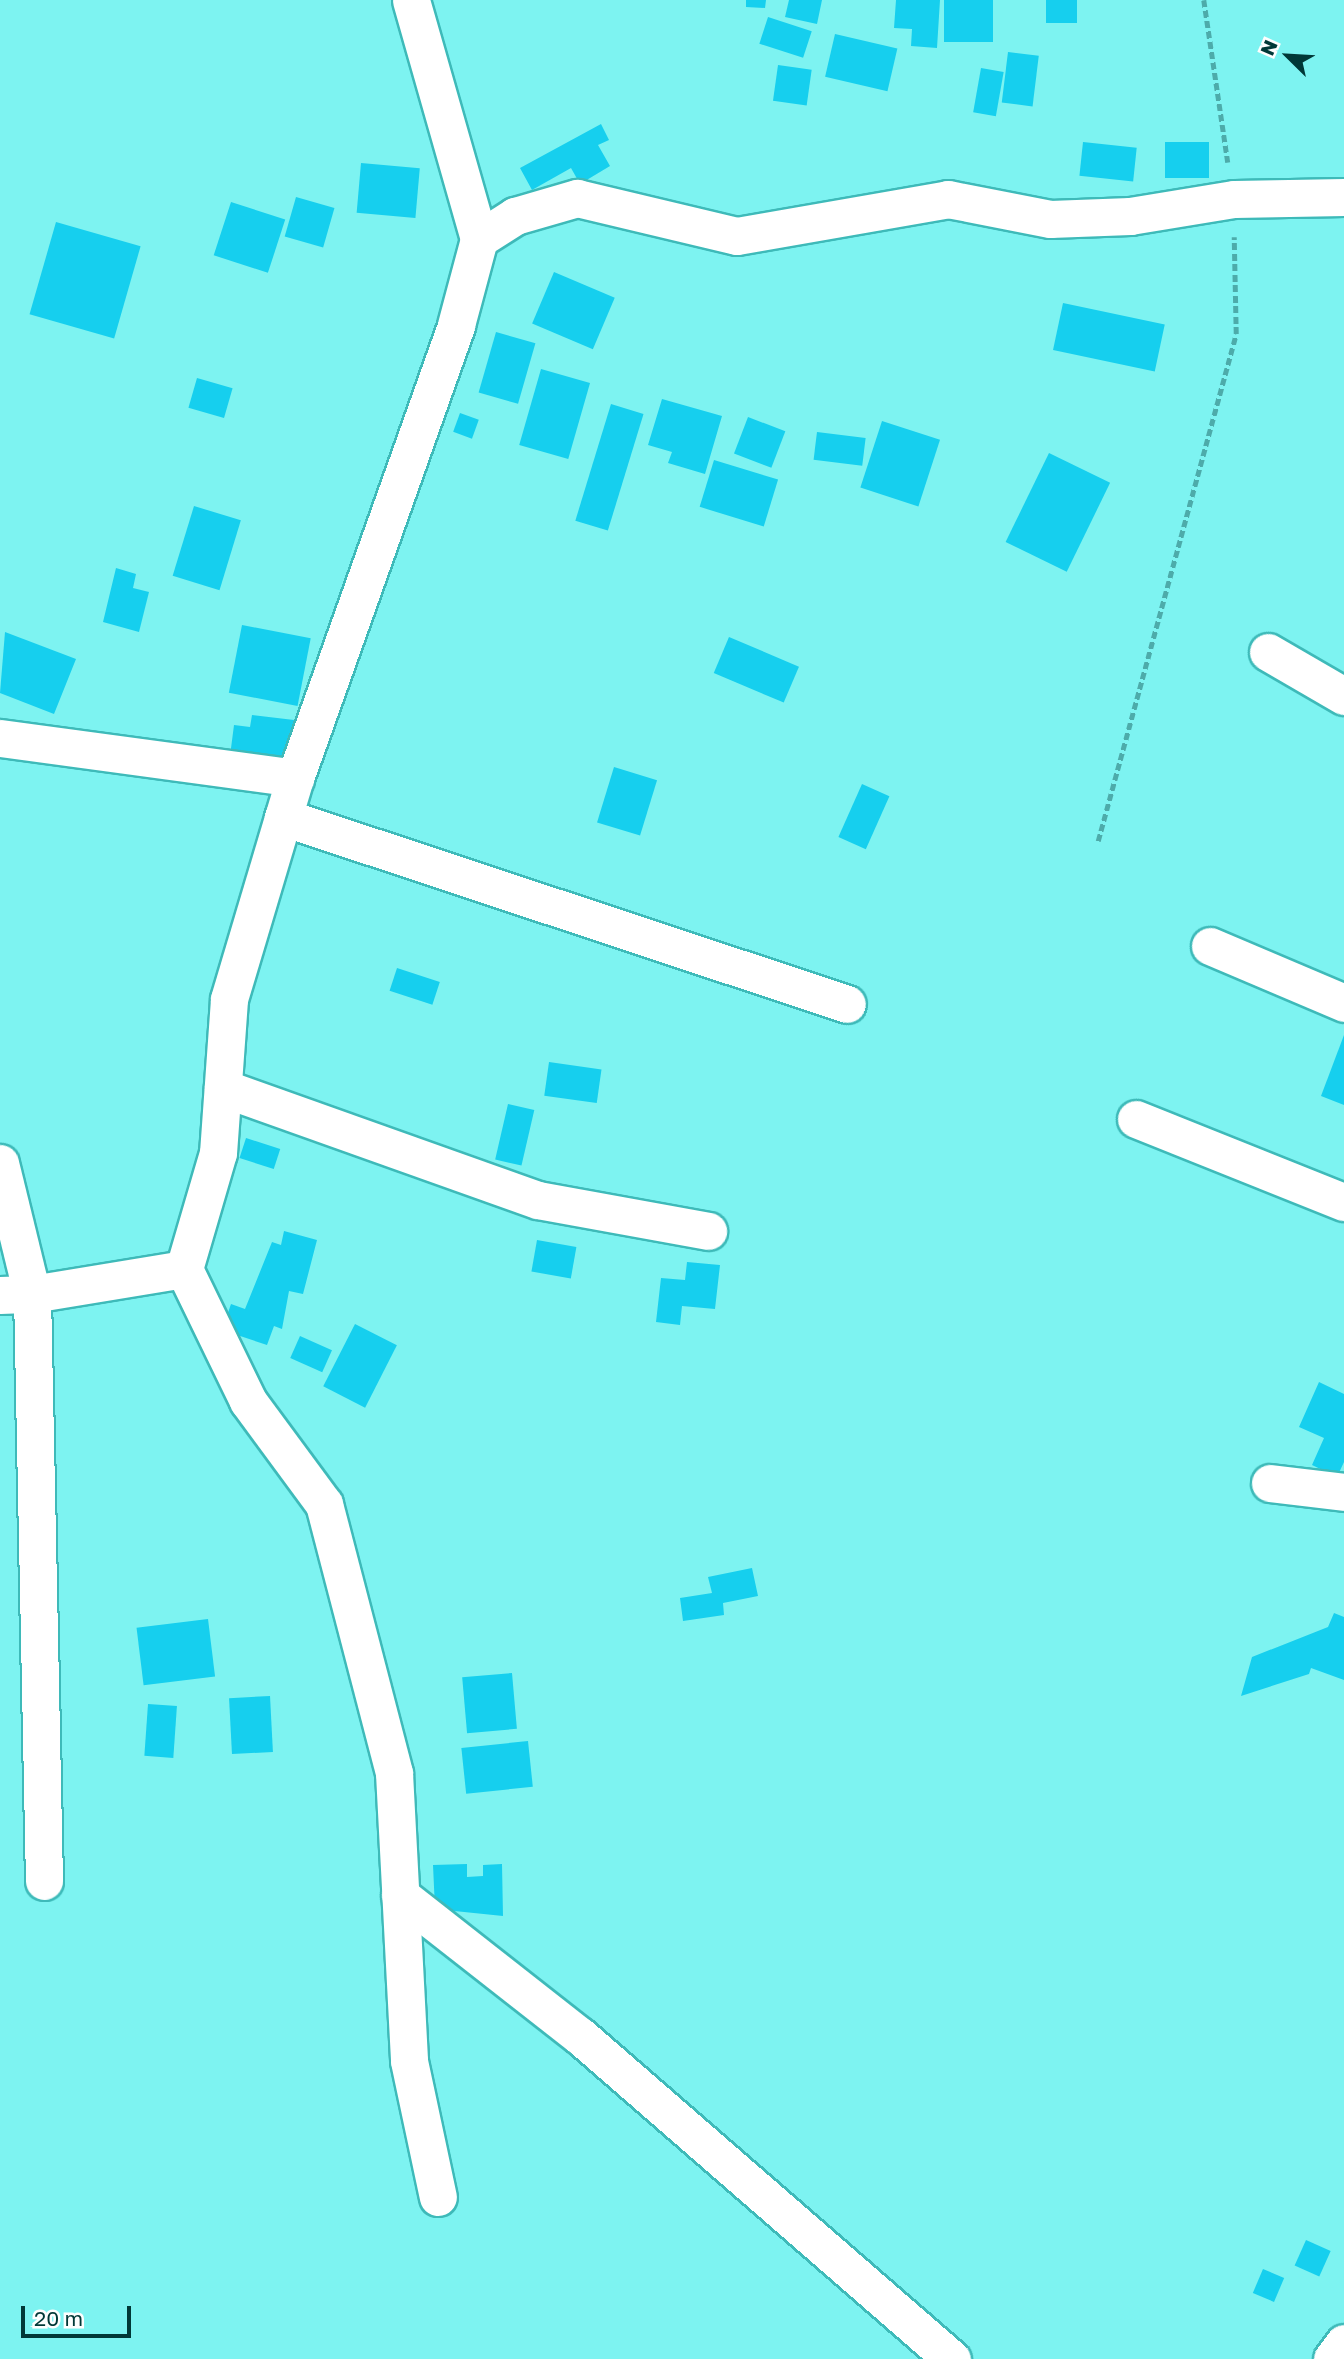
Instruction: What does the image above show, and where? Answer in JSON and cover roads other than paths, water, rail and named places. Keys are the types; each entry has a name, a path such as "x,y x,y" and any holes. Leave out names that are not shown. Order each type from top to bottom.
{"street":[{"path":"411,0 479,239 456,325 295,778 229,999 218,1153 184,1269 248,1401 324,1503 394,1773 409,2061 438,2197"},
{"path":"479,239 515,216 577,198 737,236 948,199 1050,219 1130,216 1234,199 1344,197"},
{"path":"1268,652 1344,696"},
{"path":"0,738 295,778"},
{"path":"283,817 847,1004"},
{"path":"1210,946 1344,1003"},
{"path":"223,1088 538,1200 708,1231"},
{"path":"1136,1119 1344,1202"},
{"path":"0,1163 16,1294 44,1881"},
{"path":"16,1294 184,1269"},
{"path":"1269,1483 1344,1492"},
{"path":"400,1895 580,2036 952,2359"},
{"path":"1332,2359 1344,2343"}]}
